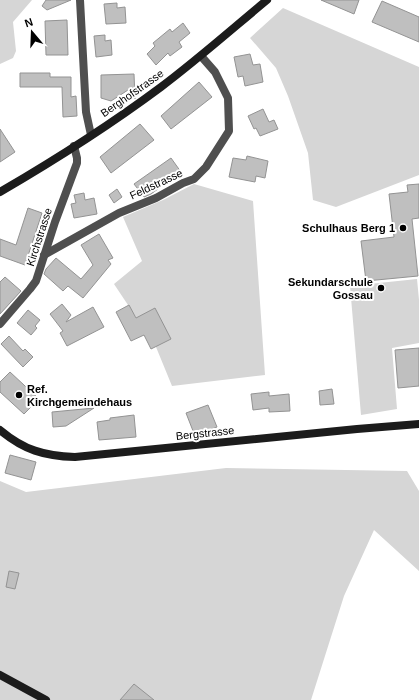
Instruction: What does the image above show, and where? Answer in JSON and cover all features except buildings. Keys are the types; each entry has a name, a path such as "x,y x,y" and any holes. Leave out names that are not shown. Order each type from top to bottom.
{"street":[{"path":"80,0 86,112 91,135"},
{"name":"Berghofstrasse","path":"0,192 74,146 146,98 201,56 267,0"},
{"name":"Feldstrasse","path":"44,255 119,213 156,198 182,183 194,179 206,167 229,131 228,98 215,72 201,56"},
{"name":"Kirchstrasse","path":"0,324 33,285 76,163 77,156 74,146"},
{"name":"Bergstrasse","path":"0,430 15,442 36,451 48,455 75,457 419,424"},
{"path":"0,675 46,700"}],"shaded area":[{"path":"0,0 32,0 13,22 16,51 13,58 0,64"},
{"path":"283,8 419,67 419,175 336,207 313,200 308,153 288,96 276,68 250,38"},
{"path":"194,184 253,201 265,375 172,386 156,347 114,284 142,261 123,217 163,200"},
{"path":"417,279 419,300 419,343 392,348 397,409 361,415 350,286"},
{"path":"226,468 407,471 419,491 419,571 374,530 344,596 311,700 0,700 0,481 26,492"}],"place":[{"name":"Schulhaus Berg 1","path":"403,228"},
{"name":"Sekundarschule Gossau","path":"381,288"},
{"name":"Ref. Kirchgemeindehaus","path":"19,395"}]}
